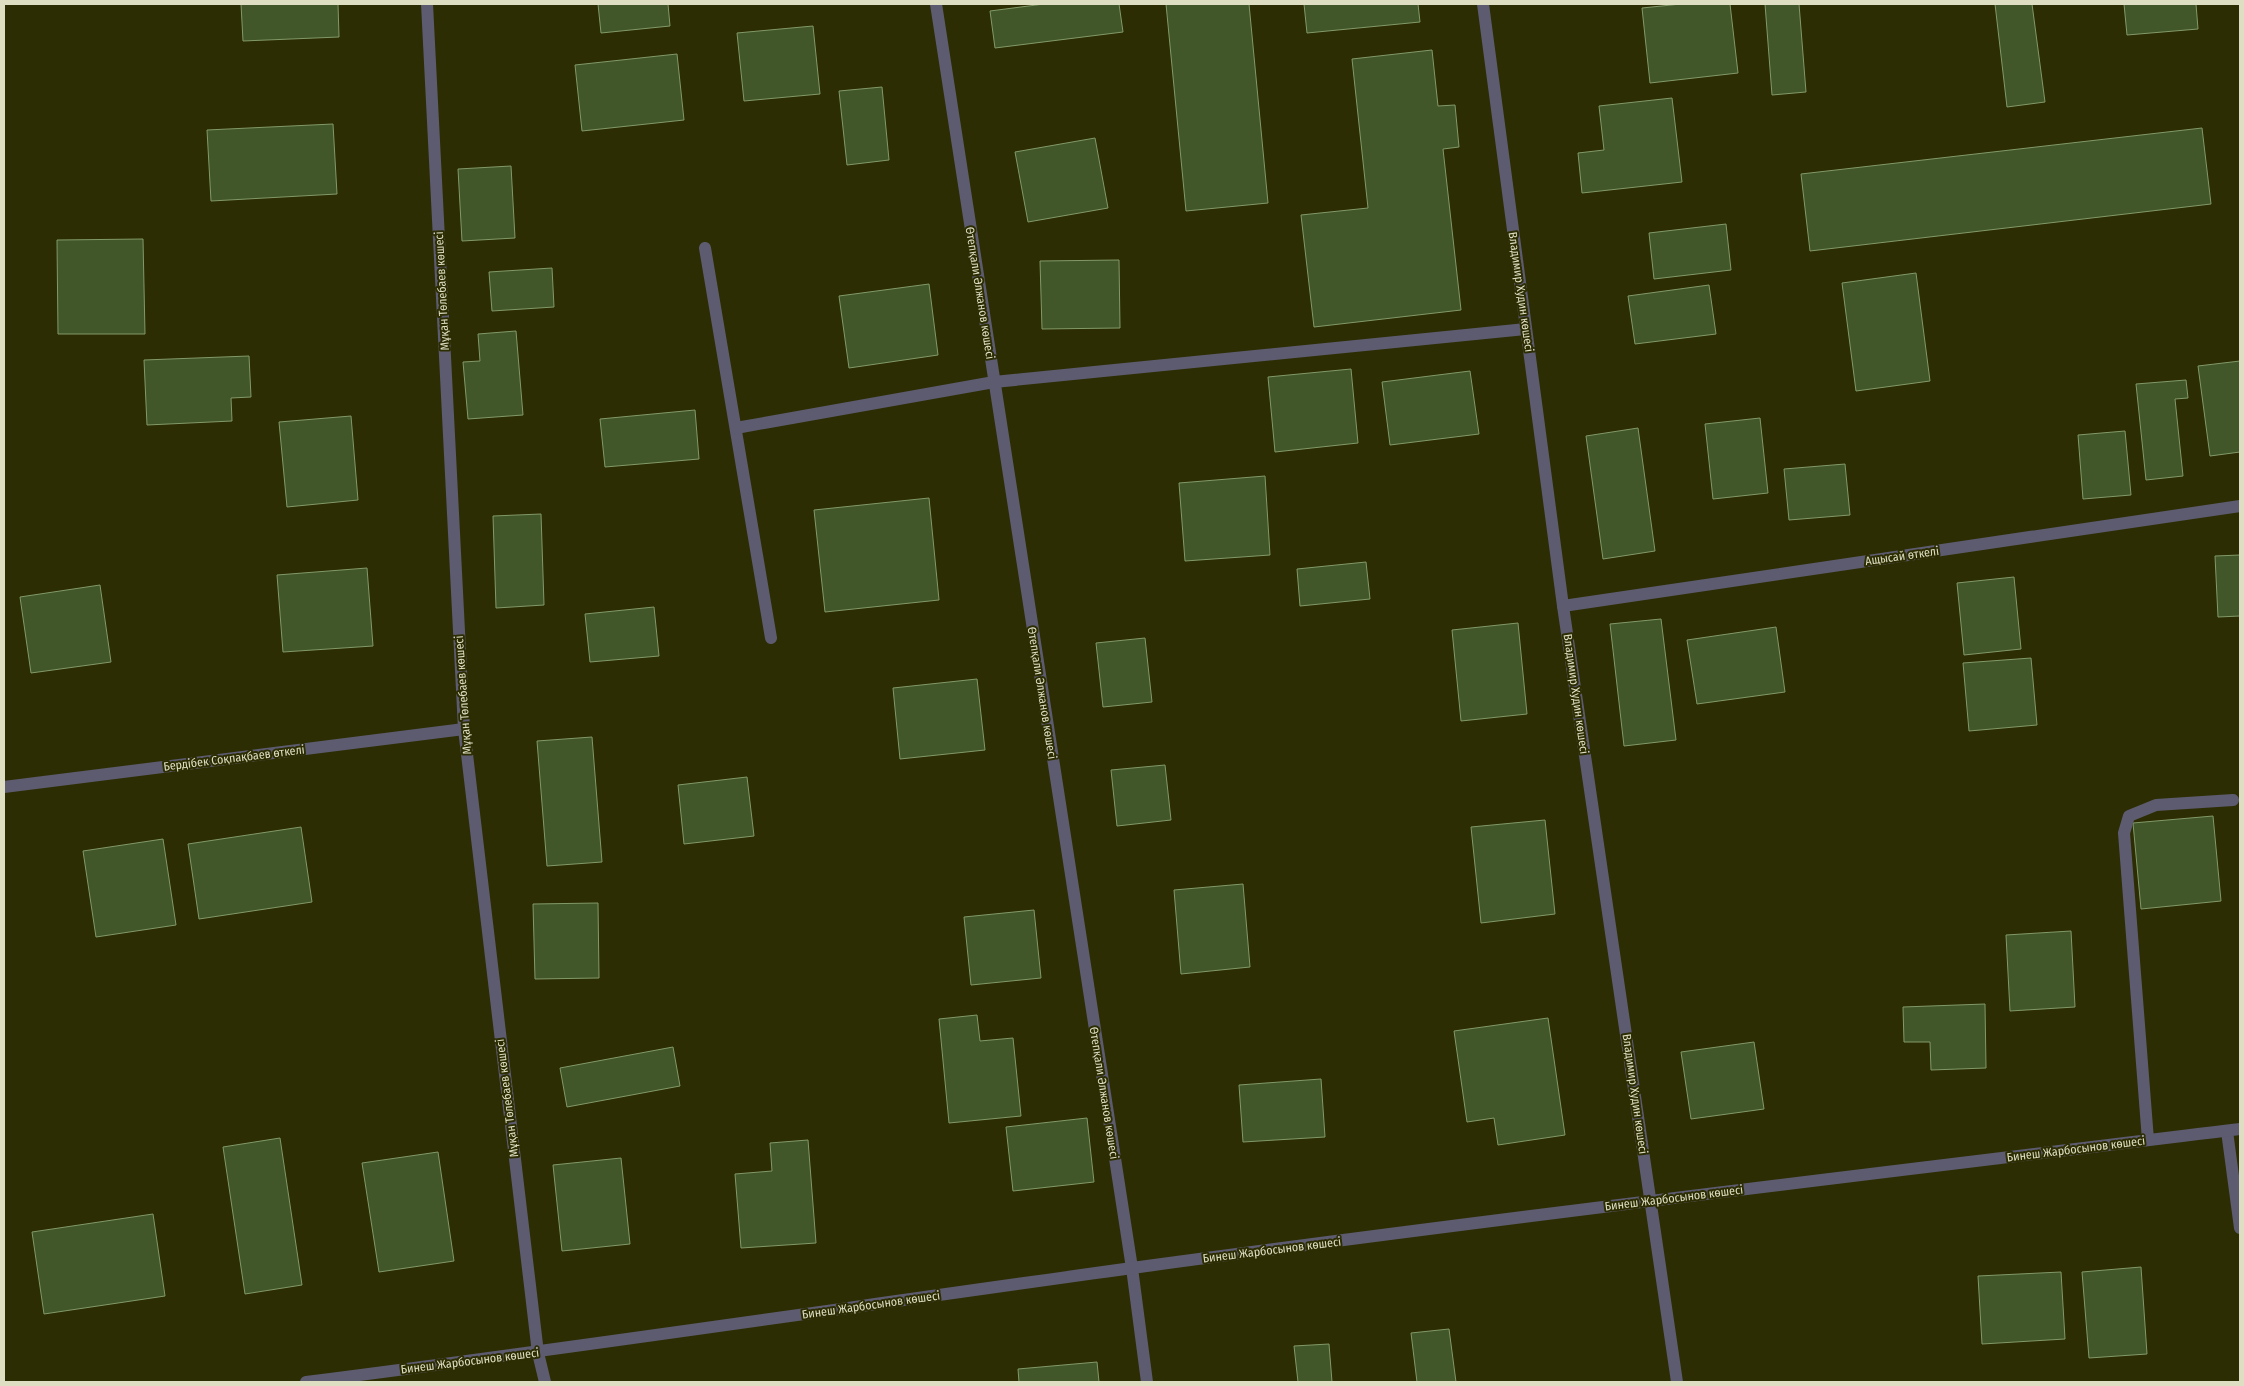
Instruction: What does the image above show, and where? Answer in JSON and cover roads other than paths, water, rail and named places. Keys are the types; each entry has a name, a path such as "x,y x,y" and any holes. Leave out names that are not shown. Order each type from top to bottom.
{"street":[{"name":"Мұқан Төлебаев көшесі","path":"427,4 464,729 538,1353 545,1382"},
{"name":"Өтепқали Әлжанов көшесі","path":"936,4 1132,1268 1147,1382"},
{"name":"Владимир Худин көшесі","path":"1483,4 1563,606 1677,1382"},
{"path":"706,248 771,638"},
{"path":"736,428 994,382 1526,329"},
{"name":"Ащысай өткелі","path":"1563,606 2240,506"},
{"name":"Бердібек Соқпақбаев өткелі","path":"4,787 464,729"},
{"path":"2148,1140 2124,834 2129,816 2156,805 2234,800"},
{"name":"Бинеш Жарбосынов көшесі","path":"306,1382 538,1353 1132,1268 1651,1200 2240,1129"},
{"path":"2227,1131 2240,1228"}]}
